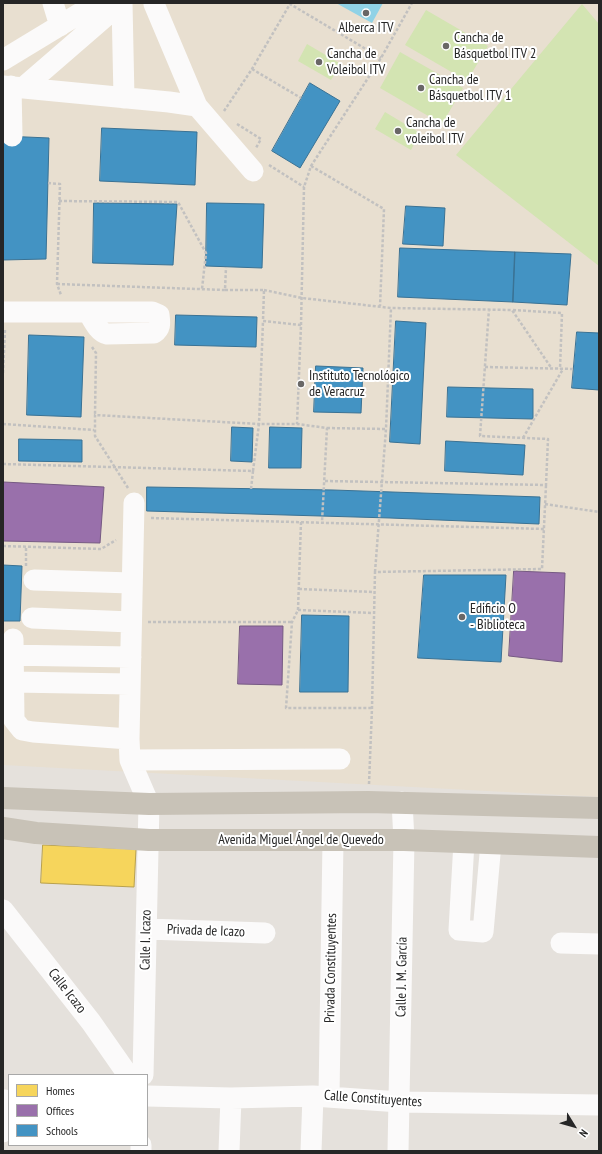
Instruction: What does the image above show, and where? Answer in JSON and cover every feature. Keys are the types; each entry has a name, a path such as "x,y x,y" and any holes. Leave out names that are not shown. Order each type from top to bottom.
{"main road":[{"path":"4,796 36,800 149,804 402,802 599,808"},
{"name":"Avenida Miguel Ángel de Quevedo","path":"3,828 36,833 149,840 404,840 599,847"}],"street":[{"path":"53,3 60,26"},
{"path":"3,60 97,3"},
{"path":"13,87 121,3"},
{"path":"121,3 124,98"},
{"path":"155,3 197,106 259,167"},
{"path":"13,87 197,106"},
{"path":"12,136 13,87"},
{"path":"4,321 88,312"},
{"path":"134,497 129,739 130,760 149,804"},
{"path":"34,580 132,583"},
{"path":"32,618 131,622"},
{"path":"129,739 33,732 22,730 8,720 10,689 9,650 131,657"},
{"path":"10,689 130,684"},
{"path":"130,760 340,759"},
{"name":"Calle J. M. García","path":"398,1151 404,840 402,802"},
{"name":"Calle I. Icazo","path":"143,1074 149,804"},
{"name":"Privada Constituyentes","path":"311,1151 321,1096 333,841"},
{"path":"464,842 459,930 483,932 491,843"},
{"name":"Calle Icazo","path":"3,910 91,1022 127,1074"},
{"name":"Privada de Icazo","path":"147,929 265,933"},
{"path":"561,943 599,944"},
{"name":"Calle Constituyentes","path":"148,1096 231,1098 321,1096 400,1102 599,1105"},
{"path":"229,1151 231,1098"},
{"path":"3,1132 6,1100"}],"path":[{"path":"297,424 302,298 304,187 311,166 381,58 412,3"},
{"path":"221,114 252,69 290,4 381,58"},
{"path":"252,69 301,98"},
{"path":"234,123 261,139 255,149"},
{"path":"311,166 384,209 380,306"},
{"path":"259,167 304,187"},
{"path":"48,183 60,184 57,284 264,290 302,298 391,308 489,309 562,314 562,369 523,438"},
{"path":"59,201 178,202 206,253 202,289"},
{"path":"225,290 226,267"},
{"path":"251,489 259,424 264,290"},
{"path":"368,802 372,708 373,613 386,429 391,308"},
{"path":"375,572 542,569 548,439 480,436 489,309"},
{"path":"512,310 552,369 575,369"},
{"path":"3,373 4,321"},
{"path":"262,321 301,325"},
{"path":"88,342 96,353 95,436 134,497"},
{"path":"485,367 562,369"},
{"path":"95,416 259,424 297,424 327,428 386,429"},
{"path":"3,424 94,430"},
{"path":"322,522 327,428"},
{"path":"3,464 253,471"},
{"path":"325,481 546,485"},
{"path":"546,504 599,512"},
{"path":"3,546 101,549 150,518 544,528"},
{"path":"301,522 298,610 292,622 286,708 372,708"},
{"path":"299,589 374,592"},
{"path":"298,610 373,613"},
{"path":"131,622 292,622"}],"shaded area":[{"name":"Instituto Tecnológico de Veracruz","path":"3,3 599,3 599,797 3,765"}],"green space":[{"path":"582,4 599,24 599,266 456,155"},
{"name":"Cancha de Básquetbol ITV 2","path":"426,10 488,46 467,81 405,45"},
{"name":"Cancha de Voleibol ITV","path":"307,44 341,64 331,80 298,61"},
{"name":"Cancha de Básquetbol ITV 1","path":"400,52 463,88 442,124 380,88"},
{"name":"Cancha de voleibol ITV","path":"385,112 420,133 411,150 375,129"}],"water":[{"name":"Alberca ITV","path":"336,3 383,3 372,23"}],"building: Homes":[{"path":"43,845 136,849 134,887 41,883"}],"building: Offices":[{"path":"3,482 104,487 100,543 3,541"},
{"path":"514,571 565,573 562,662 509,656"},
{"path":"240,626 283,626 282,685 238,684"}],"building: Schools":[{"path":"310,83 340,101 300,168 272,151"},
{"path":"102,128 197,132 195,185 100,181"},
{"path":"3,136 49,138 46,259 3,260"},
{"path":"94,203 177,204 173,265 93,263"},
{"path":"207,203 264,204 262,268 206,266"},
{"path":"406,206 445,208 443,246 403,244"},
{"path":"400,248 515,252 513,302 398,297"},
{"path":"515,252 571,254 567,305 513,302"},
{"path":"176,315 257,317 256,347 175,345"},
{"path":"396,321 426,323 420,444 390,442"},
{"path":"577,332 599,333 599,390 572,388"},
{"path":"29,335 84,337 81,417 27,415"},
{"path":"316,366 363,368 361,413 314,412"},
{"path":"448,387 533,389 533,419 447,417"},
{"path":"232,427 253,428 252,462 231,461"},
{"path":"270,427 302,428 301,468 269,468"},
{"path":"19,439 82,440 82,462 19,461"},
{"path":"446,441 525,445 523,475 445,471"},
{"path":"147,487 333,490 540,497 539,524 147,511"},
{"path":"3,565 22,566 20,621 3,621"},
{"name":"Edificio O - Biblioteca","path":"424,575 506,575 501,662 418,658"},
{"path":"302,615 349,616 348,692 300,692"}],"place":[{"name":"Alberca ITV","path":"366,13"},
{"name":"Cancha de Básquetbol ITV 2","path":"446,46"},
{"name":"Cancha de Voleibol ITV","path":"319,62"},
{"name":"Cancha de Básquetbol ITV 1","path":"421,88"},
{"name":"Cancha de voleibol ITV","path":"398,131"},
{"name":"Instituto Tecnológico de Veracruz","path":"301,384"},
{"name":"Edificio O - Biblioteca","path":"462,617"}]}
